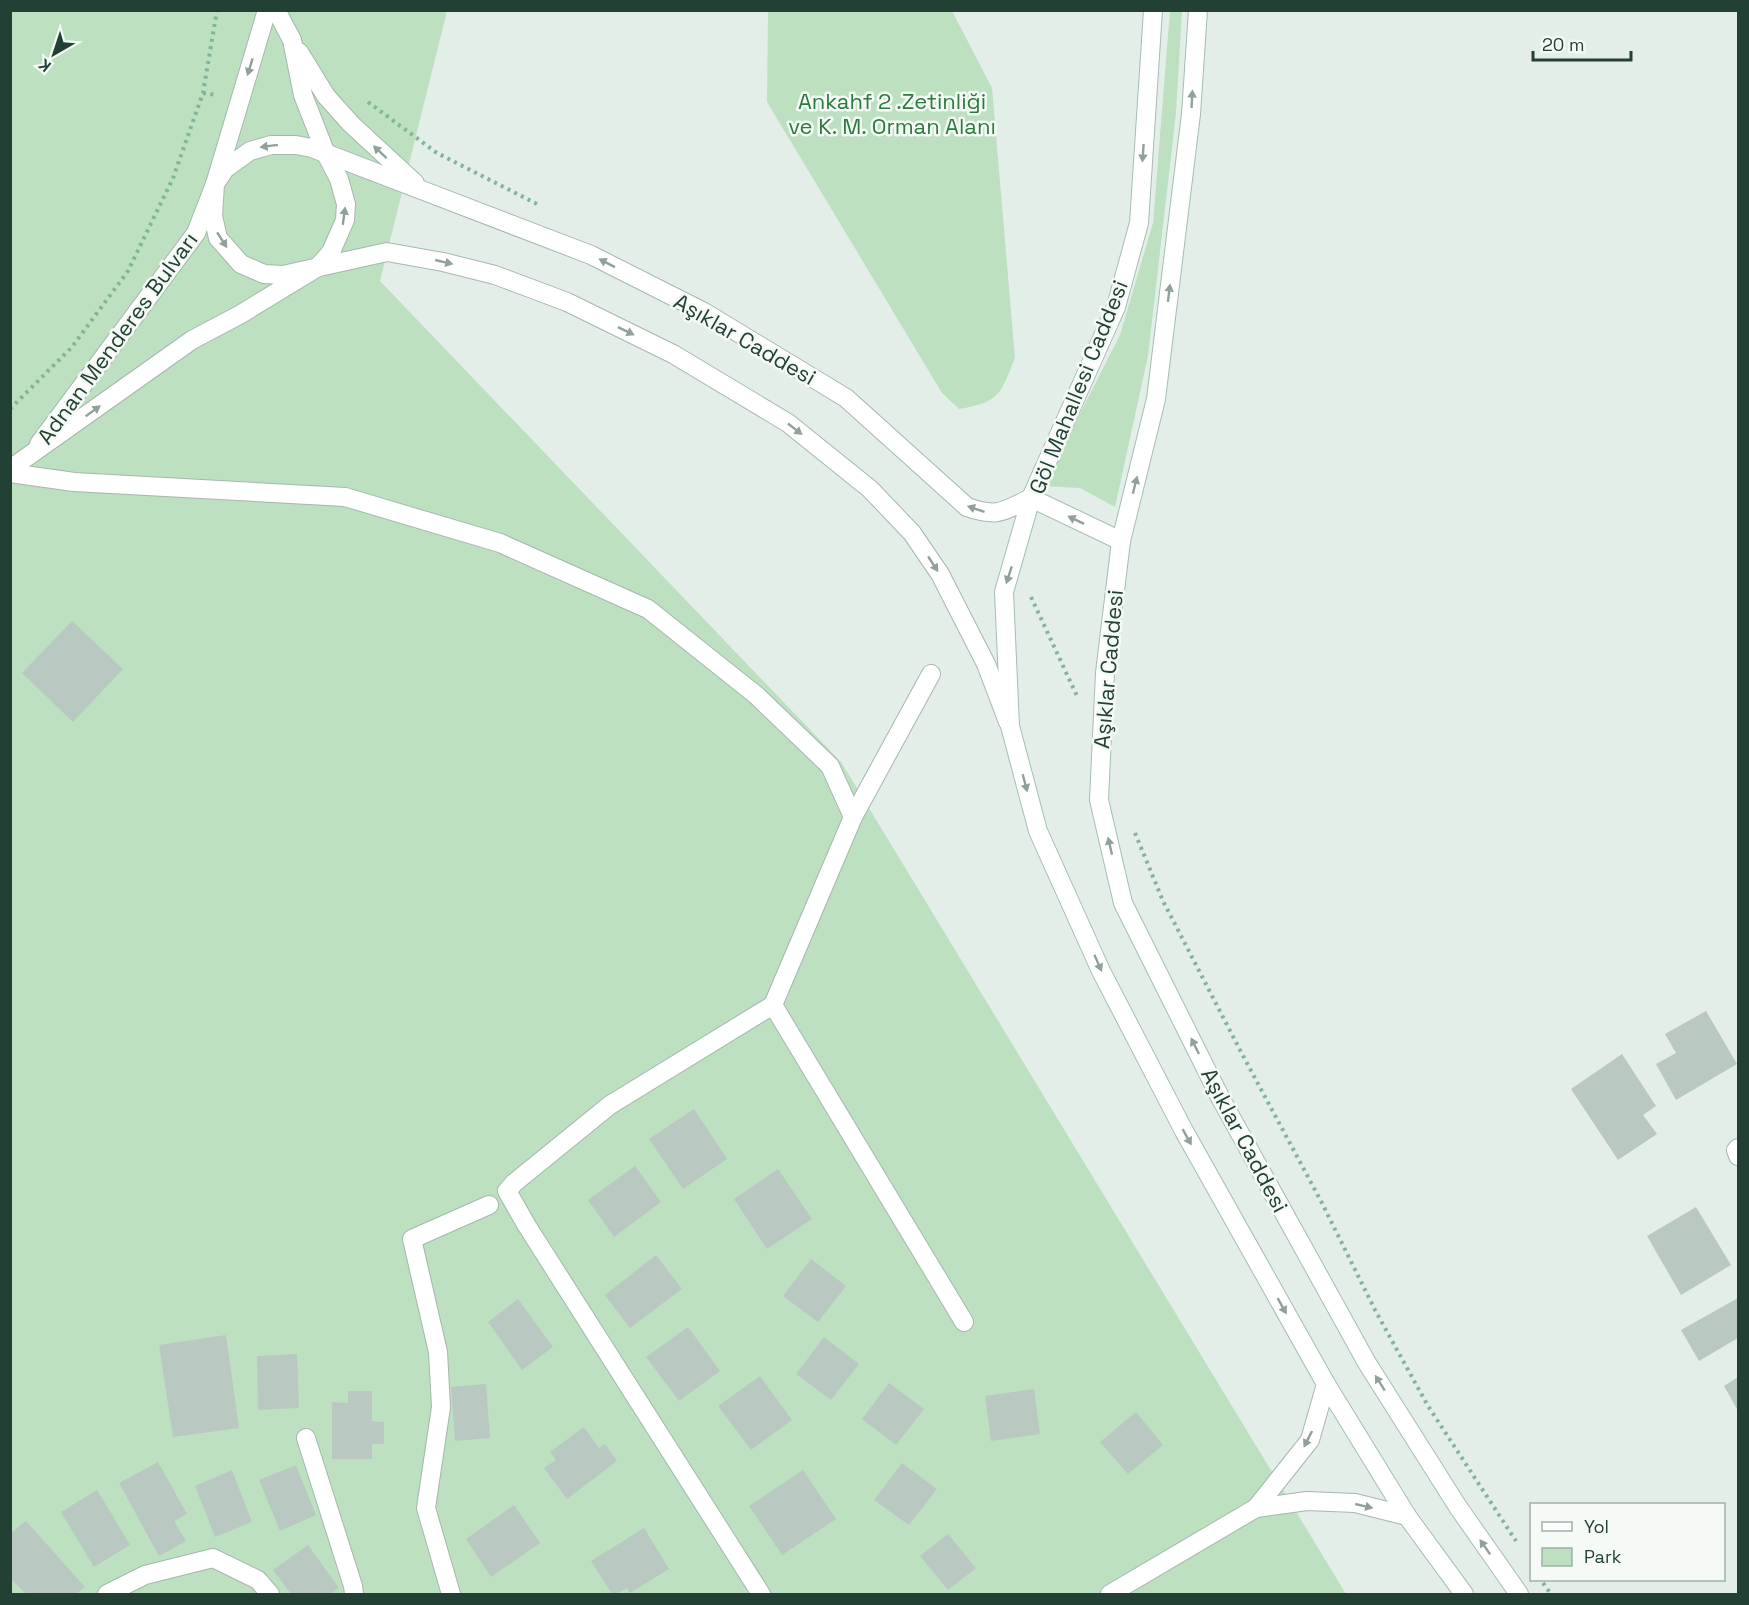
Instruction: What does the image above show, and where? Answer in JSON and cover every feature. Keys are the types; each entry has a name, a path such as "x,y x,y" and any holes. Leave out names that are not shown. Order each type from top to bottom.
{"street":[{"name":"Adnan Menderes Bulvarı","path":"28,458 196,232 215,184 267,10"},
{"path":"276,10 326,96 351,124 423,191"},
{"name":"Göl Mahallesi Caddesi","path":"1010,726 1004,591 1031,498 1116,307 1139,223 1153,10"},
{"path":"1031,498 1121,542 1156,399 1191,114 1198,10"},
{"path":"292,40 303,95 326,154 339,179 346,204 345,220 331,252 318,267"},
{"path":"326,154 296,145 271,145 260,147 225,169 215,184 213,216 218,238 241,264 264,274 283,275 387,252 443,262 495,275 567,302 673,354 788,423 870,489 912,533 940,574 987,664 1010,726 1038,831 1101,972 1184,1131 1326,1384 1407,1516 1464,1594"},
{"name":"Aşıklar Caddesi","path":"326,154 591,255 704,312 846,398 968,507 996,514 1031,498"},
{"name":"Adnan Menderes Bulvarı","path":"10,471 192,340 241,314 318,267"},
{"path":"10,471 74,482 345,496 500,543 648,609 756,695 830,766 853,817"},
{"name":"Aşıklar Caddesi","path":"1121,542 1105,673 1099,800 1123,903 1222,1101 1367,1363 1458,1507 1519,1594"},
{"path":"761,1594 507,1191 610,1105 773,1005 853,817 931,674"},
{"path":"773,1005 964,1322"},
{"path":"1738,1148 1736,1150 1738,1156"},
{"path":"451,1594 426,1508 441,1407 438,1352 412,1239 489,1205"},
{"path":"1110,1594 1256,1508 1310,1440 1326,1384"},
{"path":"306,1438 354,1594"},
{"path":"1256,1508 1307,1501 1355,1503 1407,1516"},
{"path":"107,1594 145,1575 213,1558 258,1580 270,1594"}],"path":[{"path":"10,409 72,347 128,271 173,178 203,93 217,10"},
{"path":"1542,1581 1551,1594"}],"green space":[{"path":"11,11 447,11 380,281 841,762 1346,1594 11,1594"},
{"name":"Ankahf 2 .Zetinliği ve K. M. Orman Alanı","path":"768,11 952,11 992,88 1015,358 1002,388 991,399 959,409 942,393 767,102"},
{"path":"1170,11 1182,11 1176,113 1148,356 1115,507 1080,488 1043,486 1120,335 1153,223"}],"building":[{"path":"72,621 123,669 73,722 22,673"},
{"path":"1706,1011 1737,1064 1676,1100 1656,1064 1676,1053 1665,1034"},
{"path":"1622,1054 1656,1106 1643,1115 1657,1134 1618,1160 1571,1089"},
{"path":"694,1109 727,1159 683,1189 649,1139"},
{"path":"635,1166 661,1202 614,1237 588,1200"},
{"path":"778,1169 812,1219 767,1249 734,1199"},
{"path":"1696,1207 1731,1265 1681,1295 1647,1236"},
{"path":"656,1255 682,1289 630,1328 605,1295"},
{"path":"811,1259 846,1286 818,1322 783,1296"},
{"path":"1738,1298 1738,1338 1699,1361 1681,1330"},
{"path":"518,1299 553,1347 522,1370 488,1322"},
{"path":"688,1327 720,1371 679,1401 646,1357"},
{"path":"226,1335 239,1428 173,1437 159,1345"},
{"path":"824,1337 859,1364 831,1400 796,1374"},
{"path":"297,1354 299,1408 258,1410 257,1356"},
{"path":"760,1376 792,1420 751,1450 718,1406"},
{"path":"1738,1377 1738,1411 1724,1386"},
{"path":"889,1383 924,1409 896,1445 862,1419"},
{"path":"486,1384 490,1438 455,1441 451,1387"},
{"path":"1034,1389 1040,1434 991,1441 985,1396"},
{"path":"348,1391 372,1391 372,1421 384,1422 384,1444 372,1444 372,1459 332,1459 332,1402 348,1403"},
{"path":"1136,1412 1163,1445 1128,1474 1100,1442"},
{"path":"584,1427 599,1448 605,1444 617,1461 567,1499 544,1468 556,1460 550,1452"},
{"path":"158,1462 187,1514 174,1521 186,1541 159,1556 119,1483"},
{"path":"902,1463 937,1489 909,1525 874,1500"},
{"path":"296,1465 316,1515 280,1531 259,1480"},
{"path":"232,1470 252,1522 215,1537 195,1486"},
{"path":"803,1470 836,1519 782,1555 749,1506"},
{"path":"97,1490 130,1545 94,1567 61,1512"},
{"path":"514,1505 540,1543 491,1577 466,1539"},
{"path":"26,1521 85,1587 76,1594 26,1594 10,1578 10,1534"},
{"path":"644,1528 669,1569 630,1593 627,1588 612,1594 591,1561"},
{"path":"948,1534 976,1568 948,1590 920,1556"},
{"path":"308,1545 339,1588 330,1594 291,1594 273,1570"}]}
